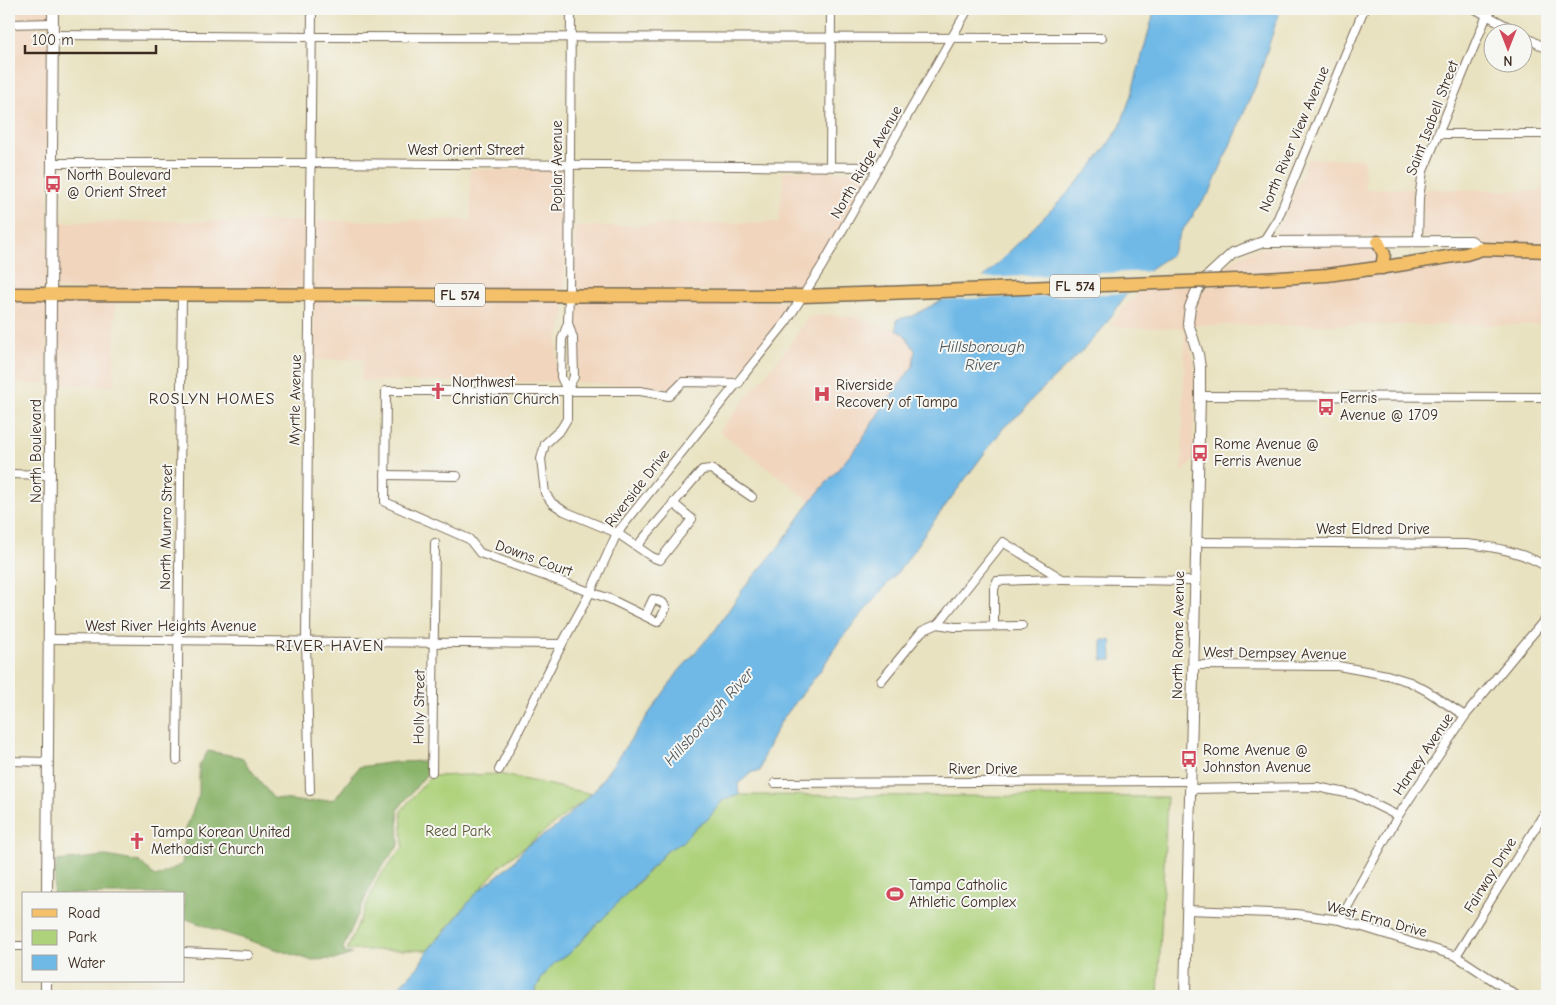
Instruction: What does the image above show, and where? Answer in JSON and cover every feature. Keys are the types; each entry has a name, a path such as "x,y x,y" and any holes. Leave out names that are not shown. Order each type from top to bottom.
{"main road":[{"path":"1378,242 1384,254 1382,268"},
{"name":"FL 574","path":"9,294 802,296 1327,275 1466,254 1482,249 1547,251"}],"street":[{"name":"North Boulevard","path":"47,892 53,9"},
{"name":"Myrtle Avenue","path":"310,791 306,640 312,9"},
{"name":"Poplar Avenue","path":"567,390 561,377 562,339 568,323 569,295 571,9"},
{"path":"830,166 831,9"},
{"name":"North Ridge Avenue","path":"802,296 822,266 880,167 968,9"},
{"name":"North River View Avenue","path":"1263,242 1278,218 1364,9"},
{"path":"1475,9 1490,12 1504,22"},
{"name":"Saint Isabell Street","path":"1418,242 1419,198 1423,171 1490,12"},
{"path":"9,24 53,23"},
{"path":"53,35 312,38 1102,38"},
{"path":"1534,42 1547,49"},
{"path":"1439,134 1547,134"},
{"name":"West Orient Street","path":"53,163 570,164 880,167"},
{"path":"1263,242 1471,241 1482,249"},
{"name":"North Rome Avenue","path":"1185,996 1200,396 1198,354 1188,323 1190,307 1196,292 1205,279 1234,253 1263,242"},
{"name":"North Munro Street","path":"177,760 182,294"},
{"name":"Riverside Drive","path":"499,770 590,592 617,533 739,383 786,322 802,296"},
{"name":"Poplar Avenue","path":"568,323 573,338 574,377 567,390 566,419 561,429 545,444 542,459 545,493 552,503 564,511 617,533 652,557 660,560 692,519 673,502"},
{"path":"567,390 640,391 669,396 683,382 739,383"},
{"name":"Downs Court","path":"567,390 386,391 385,502 469,539 480,554 590,592"},
{"path":"1200,396 1547,397"},
{"path":"637,546 702,470 711,469 752,497"},
{"path":"9,474 51,474"},
{"path":"386,475 457,476"},
{"path":"881,681 922,631 938,624 1003,542 1062,579"},
{"name":"West Eldred Drive","path":"1195,542 1468,544 1508,551 1547,568"},
{"name":"Holly Street","path":"432,772 435,543"},
{"path":"994,626 994,589 997,581 1000,580 1062,579 1194,582"},
{"path":"590,592 610,599 645,616"},
{"name":"Harvey Avenue","path":"1340,920 1398,816 1465,716 1547,617"},
{"path":"938,624 955,627 1022,626"},
{"name":"West River Heights Avenue","path":"49,639 306,640 562,644"},
{"name":"West Dempsey Avenue","path":"1193,665 1338,666 1387,674 1410,682 1427,691 1465,716"},
{"path":"9,761 48,762"},
{"name":"River Drive","path":"775,783 1317,786 1356,794 1398,816"},
{"name":"Fairway Drive","path":"1456,956 1547,809"},
{"name":"West Erna Drive","path":"1187,910 1296,914 1340,920 1456,956 1517,996"},
{"path":"9,946 22,946"},
{"path":"185,952 248,955"},
{"path":"46,982 46,996"}],"shaded area":[{"path":"9,9 49,9 49,18 9,18"},
{"path":"9,28 49,28 47,289 9,289"},
{"path":"1308,159 1364,159 1365,189 1415,189 1413,237 1380,237 1379,235 1377,237 1272,237 1283,220"},
{"path":"470,169 566,169 565,290 314,289 315,221 471,220"},
{"path":"784,171 871,172 818,263 799,291 574,290 575,227 779,222"},
{"path":"1424,189 1547,191 1547,246 1485,245 1471,236 1422,237"},
{"path":"306,221 305,289 56,289 57,222"},
{"path":"1262,247 1264,249 1266,247 1376,247 1378,249 1378,263 1326,270 1216,275 1236,258"},
{"path":"1484,255 1486,257 1487,255 1547,256 1547,325 1193,325 1199,295 1206,286 1385,274 1386,272"},
{"path":"1194,286 1184,325 1195,369 1193,460 1182,473 1185,331 1181,328 1131,328 1110,325 1141,288"},
{"path":"9,299 47,300 47,384 9,383"},
{"path":"115,299 114,386 56,384 56,300"},
{"path":"314,300 565,300 563,323 557,339 556,377 558,382 361,381 363,359 314,360"},
{"path":"574,300 793,301 783,319 737,378 683,377 669,389 576,382 578,377 578,338 573,323"},
{"name":"Riverside Recovery of Tampa","path":"823,315 853,317 896,330 904,334 915,350 913,366 882,408 857,447 811,501 719,431 786,350 808,317"}],"green space":[{"path":"208,751 241,757 273,798 306,802 335,799 359,767 395,762 427,761 427,774 398,809 399,845 375,876 343,948 345,953 352,954 337,959 310,960 216,930 185,918 185,892 53,892 57,861 106,856 140,862 156,877 182,864 186,829 199,794 199,766"},
{"name":"Reed Park","path":"499,774 592,794 500,866 428,950 347,950 378,878 403,847 401,811 431,776"},
{"name":"Tampa Catholic Athletic Complex","path":"739,795 1167,797 1158,996 533,996 544,973 557,959 568,955 668,850 682,842 693,830 707,820 723,800"}],"water":[{"name":"Hillsborough River","path":"1155,9 1280,9 1258,80 1210,192 1181,232 1171,255 1154,266 1125,296 1103,328 1080,353 1033,398 1022,412 1004,427 905,563 840,640 820,671 781,721 764,755 760,771 752,772 738,784 739,795 723,800 707,820 693,830 682,842 668,850 568,955 561,958 551,967 532,996 390,996 418,967 428,950 475,894 513,863 525,847 555,828 595,790 679,671 716,629 743,589 777,549 811,501 857,447 882,408 913,366 915,350 904,334 896,330 897,319 912,316 982,279 1065,196 1093,165 1120,127"},
{"path":"1102,640 1111,640 1112,660 1102,660"}],"pier":[{"path":"1152,271 1131,293 938,300 979,278"}],"place":[{"name":"North Boulevard @ Orient Street","path":"53,184"},
{"name":"Northwest Christian Church","path":"438,391"},
{"name":"Riverside Recovery of Tampa","path":"822,394"},
{"name":"Ferris Avenue @ 1709","path":"1326,407"},
{"name":"Rome Avenue @ Ferris Avenue","path":"1200,453"},
{"name":"Rome Avenue @ Johnston Avenue","path":"1189,759"},
{"name":"Tampa Korean United Methodist Church","path":"137,841"},
{"name":"Tampa Catholic Athletic Complex","path":"895,894"}],"district":[{"name":"ROSLYN HOMES","path":"212,399"},
{"name":"RIVER HAVEN","path":"330,646"}]}
